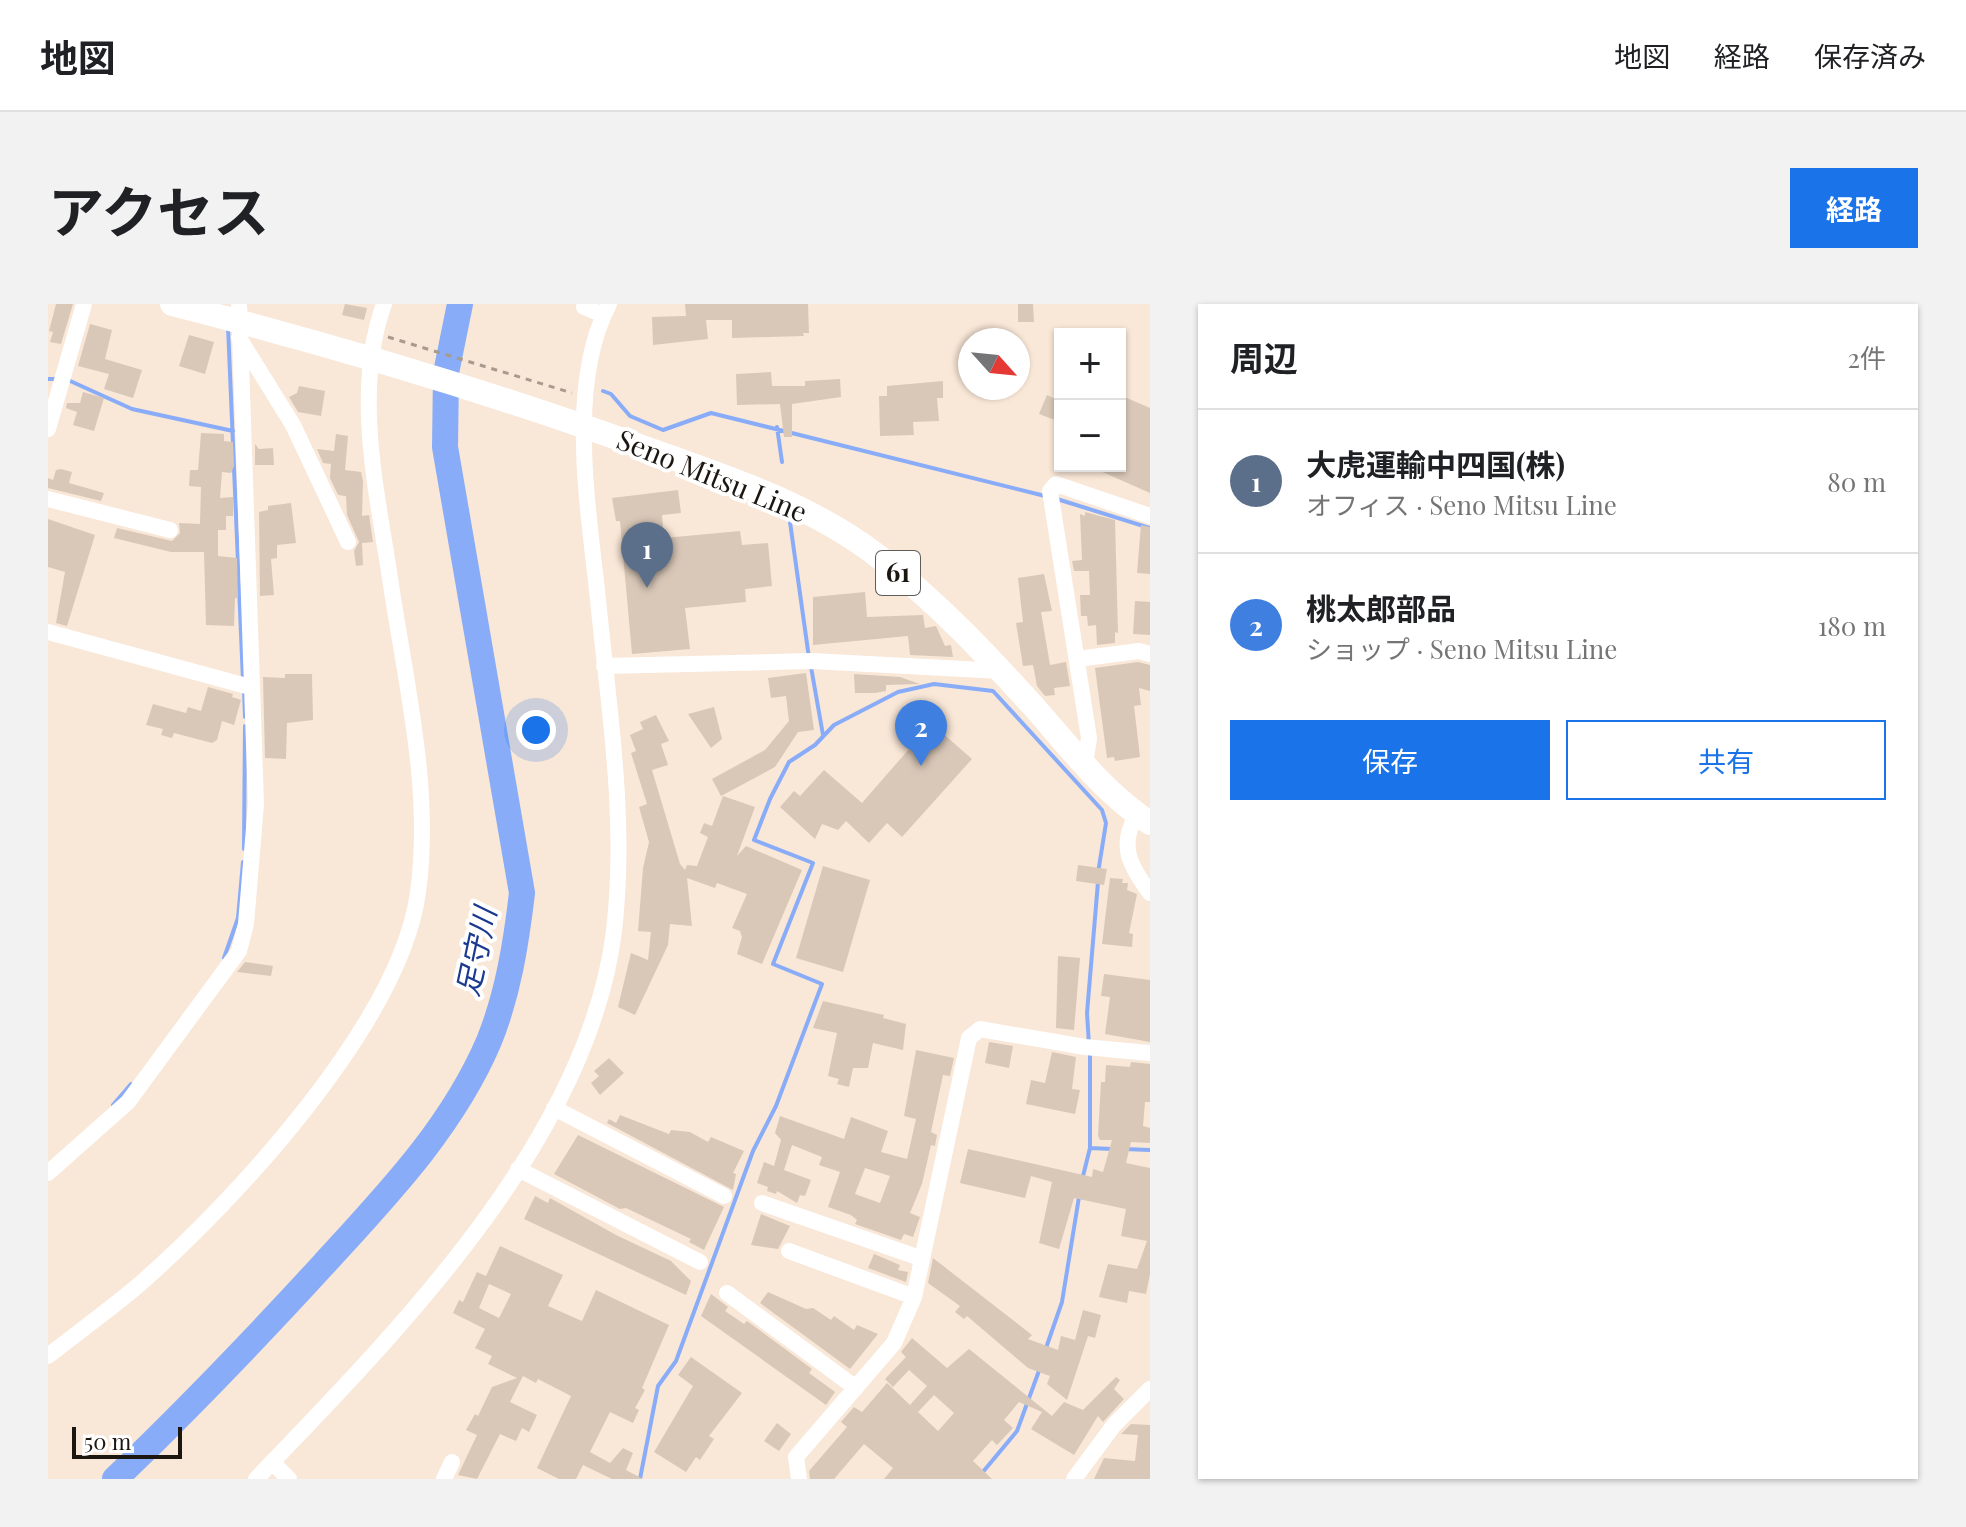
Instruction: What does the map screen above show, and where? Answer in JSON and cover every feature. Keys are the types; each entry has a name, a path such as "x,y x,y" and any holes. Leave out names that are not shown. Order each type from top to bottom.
{"main road":[{"name":"Seno Mitsu Line","path":"172,304 377,360 582,425 738,482 834,527 878,556 958,624 1085,764 1143,819"}],"street":[{"path":"48,429 84,304"},
{"path":"48,1356 134,1288 200,1228 305,1109 387,988 403,948 418,894 423,822 371,449 384,304"},
{"path":"256,1479 381,1348 457,1255 518,1169 554,1108 580,1055 614,934 619,865 619,789 604,666 582,425 594,340 606,310 584,307"},
{"path":"235,320 293,425 348,542"},
{"path":"48,1173 128,1102 239,951 246,924 256,804 246,687 235,320"},
{"path":"1085,764 1089,738 1050,497 1056,484 1150,516"},
{"path":"48,499 170,530"},
{"path":"48,632 246,687"},
{"path":"1077,659 1139,651 1150,654"},
{"path":"604,666 809,661 1001,671"},
{"path":"1143,819 1125,843 1131,867 1150,893"},
{"path":"799,1479 796,1457 894,1343 914,1297 969,1038 980,1029 1091,1048 1150,1053"},
{"path":"554,1108 724,1196"},
{"path":"518,1169 700,1262"},
{"path":"762,1203 920,1258"},
{"path":"789,1251 914,1297"},
{"path":"727,1293 856,1388"},
{"path":"1074,1479 1114,1425 1150,1389"},
{"path":"272,1462 289,1479"},
{"path":"444,1479 452,1462"}],"path":[{"path":"382,335 580,395"}],"building":[{"path":"56,304 73,304 61,344 50,342 53,332 49,331"},
{"path":"345,304 367,308 364,320 342,315"},
{"path":"685,304 808,304 809,333 803,333 804,336 732,338 732,320 706,320 708,339 653,345 652,317 686,316"},
{"path":"1018,304 1033,304 1034,322 1018,322"},
{"path":"90,324 112,330 105,359 142,370 133,398 104,389 109,374 78,366"},
{"path":"189,335 214,342 205,374 179,366"},
{"path":"771,372 772,386 805,386 805,381 840,379 841,397 792,404 792,437 784,437 780,404 737,405 736,374"},
{"path":"943,381 943,398 937,398 939,421 913,422 914,435 880,436 879,396 887,396 887,386"},
{"path":"299,386 325,391 321,416 298,412 289,397 297,393"},
{"path":"83,392 104,398 94,431 73,425 77,412 66,408 67,403 80,403"},
{"path":"1047,395 1054,398 1054,420 1039,414"},
{"path":"1126,398 1150,408 1150,493 1103,472 1126,472"},
{"path":"201,433 224,434 224,441 233,442 234,466 231,473 222,472 220,498 233,497 233,516 226,516 226,530 218,530 218,556 237,558 238,598 235,598 234,626 206,625 204,552 171,552 114,538 117,528 172,541 180,533 179,523 200,524 201,487 189,486 190,470 198,470"},
{"path":"336,434 348,436 345,470 361,472 363,481 362,516 369,515 373,542 362,543 363,565 356,566 354,551 359,542 347,515 346,496 338,495 330,478 331,464 323,463 317,449 334,451"},
{"path":"255,444 259,449 273,448 274,465 255,465"},
{"path":"56,470 72,472 69,483 104,493 101,501 48,488 48,478 53,480"},
{"path":"678,490 681,513 662,515 664,538 740,531 742,545 768,543 772,586 745,589 746,602 685,608 690,649 632,654 620,521 616,521 612,498"},
{"path":"291,503 296,543 277,545 277,558 271,559 274,595 260,596 259,512 268,510 268,506"},
{"path":"1085,512 1115,520 1118,633 1115,632 1115,643 1097,645 1096,625 1088,626 1087,616 1081,616 1080,595 1090,595 1089,571 1074,571 1072,561 1082,560 1080,514 1085,516"},
{"path":"48,519 95,535 67,626 56,623 65,572 48,567"},
{"path":"1141,525 1150,527 1150,574 1137,573"},
{"path":"1044,574 1052,611 1041,612 1050,665 1066,662 1070,686 1054,688 1055,695 1045,696 1037,686 1033,665 1023,666 1016,623 1023,622 1018,578"},
{"path":"865,592 867,617 923,615 925,628 936,626 945,646 951,645 953,657 910,655 908,636 813,645 813,597"},
{"path":"1135,601 1150,602 1150,635 1133,634"},
{"path":"1138,662 1150,665 1150,691 1139,688 1141,705 1134,706 1140,757 1115,761 1114,757 1107,758 1095,668"},
{"path":"806,673 814,730 798,732 775,767 721,796 712,779 765,750 789,721 786,696 771,698 768,678"},
{"path":"285,674 312,674 313,720 287,723 286,759 265,758 263,677 285,678"},
{"path":"854,674 900,677 920,684 886,685 886,691 855,693"},
{"path":"208,687 233,694 232,697 241,700 234,725 222,721 217,740 212,743 174,733 172,738 161,735 163,729 146,725 153,704 186,713 188,707 201,711"},
{"path":"714,707 722,739 711,748 688,714"},
{"path":"656,715 669,741 661,744 668,765 652,770 680,864 685,870 687,865 697,866 708,837 700,833 704,823 712,826 723,796 755,807 737,856 746,846 802,870 762,964 737,954 742,937 740,931 732,928 747,894 717,883 715,888 687,878 692,926 670,924 668,945 635,1015 618,1007 631,953 648,960 651,932 638,931 643,868 649,842 639,807 647,804 631,753 636,751 630,735 643,729 640,722"},
{"path":"932,724 972,759 902,837 887,823 869,843 846,821 838,830 822,824 815,839 780,807 794,791 800,796 824,770 862,803 916,741 917,755 923,755 927,730"},
{"path":"1078,865 1107,869 1104,885 1076,881"},
{"path":"823,866 870,880 843,972 796,958"},
{"path":"1110,878 1123,879 1122,883 1128,883 1127,890 1137,894 1129,933 1133,934 1132,947 1102,944"},
{"path":"1058,956 1080,958 1074,1030 1056,1028"},
{"path":"245,962 273,966 271,976 237,972"},
{"path":"1104,974 1150,980 1150,1042 1105,1034 1110,997 1101,996"},
{"path":"823,1001 884,1015 883,1018 906,1024 903,1050 873,1043 868,1068 853,1068 849,1087 837,1084 839,1079 828,1076 837,1033 813,1028"},
{"path":"989,1042 1013,1046 1009,1068 985,1063"},
{"path":"916,1050 954,1058 950,1076 943,1075 931,1132 937,1135 935,1146 931,1145 922,1184 910,1213 920,1217 913,1237 904,1234 901,1240 855,1224 857,1220 851,1215 828,1207 840,1172 819,1165 822,1157 792,1145 784,1170 811,1180 805,1196 800,1195 797,1203 777,1191 776,1194 767,1191 768,1187 757,1183 764,1162 774,1166 781,1140 775,1133 780,1116 844,1139 851,1117 888,1131 881,1152 907,1159 916,1119 904,1116","holes":["865,1168 890,1176 880,1203 855,1194"]},
{"path":"1052,1052 1076,1057 1072,1089 1080,1090 1075,1114 1026,1104 1031,1080 1045,1083"},
{"path":"609,1058 624,1073 600,1095 591,1083 599,1076 594,1071"},
{"path":"1131,1062 1150,1064 1150,1102 1145,1102 1143,1126 1150,1128 1150,1143 1131,1142 1126,1163 1150,1168 1150,1274 1146,1294 1129,1291 1127,1303 1099,1297 1108,1264 1137,1269 1147,1241 1121,1236 1126,1209 1074,1198 1059,1249 1039,1243 1052,1182 1031,1176 1025,1198 960,1183 968,1149 1092,1177 1093,1169 1103,1172 1112,1140 1100,1140 1098,1136 1101,1082 1105,1082 1106,1065 1130,1067"},
{"path":"620,1115 669,1134 671,1130 690,1132 708,1142 711,1137 744,1151 733,1173 736,1174 733,1190 607,1123 609,1119 616,1123"},
{"path":"578,1135 724,1207 704,1250 689,1242 691,1239 626,1208 620,1209 554,1174"},
{"path":"535,1196 548,1203 550,1198 671,1261 691,1281 686,1295 524,1219"},
{"path":"761,1214 790,1226 778,1249 751,1245"},
{"path":"500,1246 563,1275 548,1306 582,1321 596,1290 669,1325 642,1388 645,1390 635,1408 639,1410 633,1423 610,1412 590,1452 610,1463 623,1448 633,1453 626,1470 643,1479 612,1479 583,1465 576,1479 559,1479 537,1468 571,1396 538,1379 536,1383 523,1376 510,1402 537,1415 529,1432 522,1428 516,1441 500,1434 477,1479 458,1475 477,1435 466,1430 475,1414 478,1416 492,1387 517,1378 488,1364 492,1356 475,1348 485,1329 453,1313 459,1300 463,1302 477,1272 486,1276","holes":["489,1284 511,1294 499,1318 479,1308"]},
{"path":"874,1254 900,1265 898,1270 908,1272 906,1282 868,1268"},
{"path":"933,1258 1032,1335 1028,1339 1058,1350 1061,1336 1075,1340 1083,1310 1101,1315 1095,1338 1088,1336 1067,1400 1047,1384 1050,1376 1028,1368 967,1316 964,1319 955,1312 960,1306 928,1283"},
{"path":"768,1292 806,1309 813,1308 831,1320 834,1316 854,1330 857,1325 878,1334 850,1369 760,1303"},
{"path":"711,1294 728,1307 725,1311 744,1324 747,1321 812,1369 809,1373 835,1392 826,1405 701,1316"},
{"path":"912,1338 947,1368 969,1349 1052,1416 1064,1402 1083,1410 1116,1377 1120,1380 1114,1389 1124,1399 1103,1422 1098,1416 1074,1455 1031,1429 1042,1412 1019,1402 1004,1420 1013,1428 997,1445 992,1440 973,1461 992,1479 884,1479 893,1468 864,1444 834,1479 810,1479 809,1471 847,1427 841,1422 854,1407 862,1412 887,1383 910,1405 927,1386 909,1370 893,1387 885,1379 906,1357 901,1352","holes":["934,1395 954,1413 938,1431 918,1412"]},
{"path":"691,1357 742,1393 709,1436 714,1439 700,1460 696,1457 686,1472 654,1452 693,1386 678,1375"},
{"path":"777,1423 791,1434 779,1451 764,1441"},
{"path":"1131,1424 1150,1425 1150,1479 1094,1479 1104,1458 1135,1461 1138,1435 1121,1434"}],"waterway":[{"name":"足守川","path":"115,1479 272,1320 416,1160 474,1073 501,1005 514,950 522,893 445,447 446,373 460,304"},
{"path":"228,326 243,681"},
{"path":"48,379 59,379"},
{"path":"68,380 132,409 233,431"},
{"path":"603,391 611,394 630,416 663,430 711,413 1045,496"},
{"path":"777,427 782,462"},
{"path":"1057,499 1150,528"},
{"path":"790,522 809,658"},
{"path":"811,667 823,735"},
{"path":"640,1479 658,1386 676,1361 753,1151 776,1106 822,984 773,964 813,863 754,840 789,762 815,745 834,725 898,692 934,684 993,691 1102,810 1106,823 1098,873"},
{"path":"244,690 245,717"},
{"path":"244,849 245,726"},
{"path":"224,958 238,918 243,862"},
{"path":"1089,1045 1087,1013 1098,882"},
{"path":"1090,1053 1090,1148"},
{"path":"113,1105 131,1084"},
{"path":"1082,1180 1090,1148 1112,1149"},
{"path":"1124,1149 1150,1150"},
{"path":"1046,1348 1062,1302 1079,1197"},
{"path":"977,1479 1017,1431 1040,1368"}],"place":[{"name":"大虎運輸中四国(株)","path":"647,588"},
{"name":"桃太郎部品","path":"921,766"}]}
